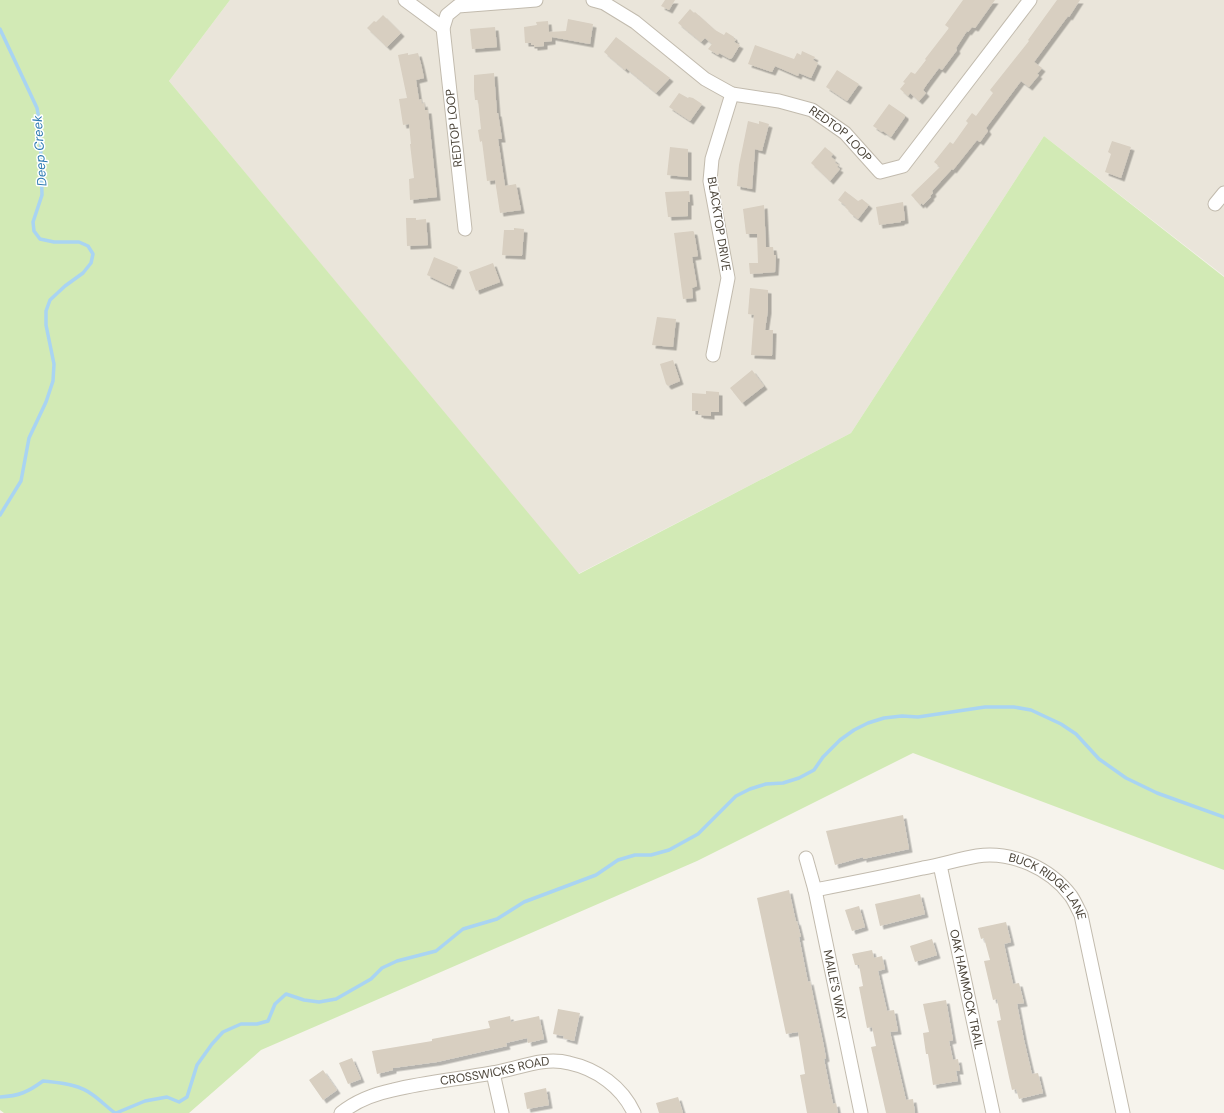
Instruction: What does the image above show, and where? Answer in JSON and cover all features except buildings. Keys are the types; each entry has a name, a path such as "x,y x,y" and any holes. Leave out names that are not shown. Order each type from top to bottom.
{"street":[{"path":"405,0 443,28 447,15 455,3 536,0"},
{"name":"REDTOP LOOP","path":"592,0 615,4 705,79 732,94 779,101 812,110 845,133 880,172 903,166 1030,0"},
{"name":"REDTOP LOOP","path":"443,28 465,229"},
{"name":"BLACKTOP DRIVE","path":"713,355 728,278 710,181 712,159 732,94"},
{"path":"1215,204 1224,193"},
{"name":"BUCK RIDGE LANE","path":"815,890 940,865 977,856 996,855 1023,861 1042,870 1056,880 1071,896 1081,915 1123,1113"},
{"name":"MAILE'S WAY","path":"806,858 815,890 861,1113"},
{"name":"OAK HAMMOCK TRAIL","path":"940,865 992,1113"},
{"name":"CROSSWICKS ROAD","path":"341,1113 364,1099 393,1090 493,1073 548,1061 569,1062 588,1069 606,1079 620,1091 629,1102 634,1113"},
{"path":"493,1073 502,1113"}],"shaded area":[{"path":"230,0 1224,0 1224,276 1044,136 851,433 578,574 169,81"}],"green space":[{"path":"0,0 230,0 169,81 579,574 851,433 1044,136 1224,277 1224,870 913,753 697,861 261,1050 189,1113 4,1113 0,1110"}],"waterway":[{"name":"Deep Creek","path":"0,29 37,108 40,125 42,195 33,222 34,231 40,239 54,242 79,242 88,246 93,254 91,263 83,273 65,286 50,300 46,311 46,325 54,364 53,381 46,402 29,438 21,481 0,515"},
{"path":"116,1113 145,1101 167,1097 179,1102 187,1097 197,1065 212,1044 223,1032 241,1024 257,1024 268,1021 275,1004 286,994 304,1000 319,1002 336,999 371,979 382,968 397,961 436,951 463,929 497,919 524,902 596,875 618,860 635,855 651,855 669,850 698,834 736,796 750,789 766,784 783,783 799,778 814,770 823,757 840,740 854,730 868,723 884,718 902,716 918,717 985,707 1014,707 1031,710 1061,724 1076,734 1099,759 1126,778 1157,793 1224,817"},
{"path":"0,1097 13,1096 23,1093 43,1081 56,1082 76,1086 88,1091 115,1113"}]}
